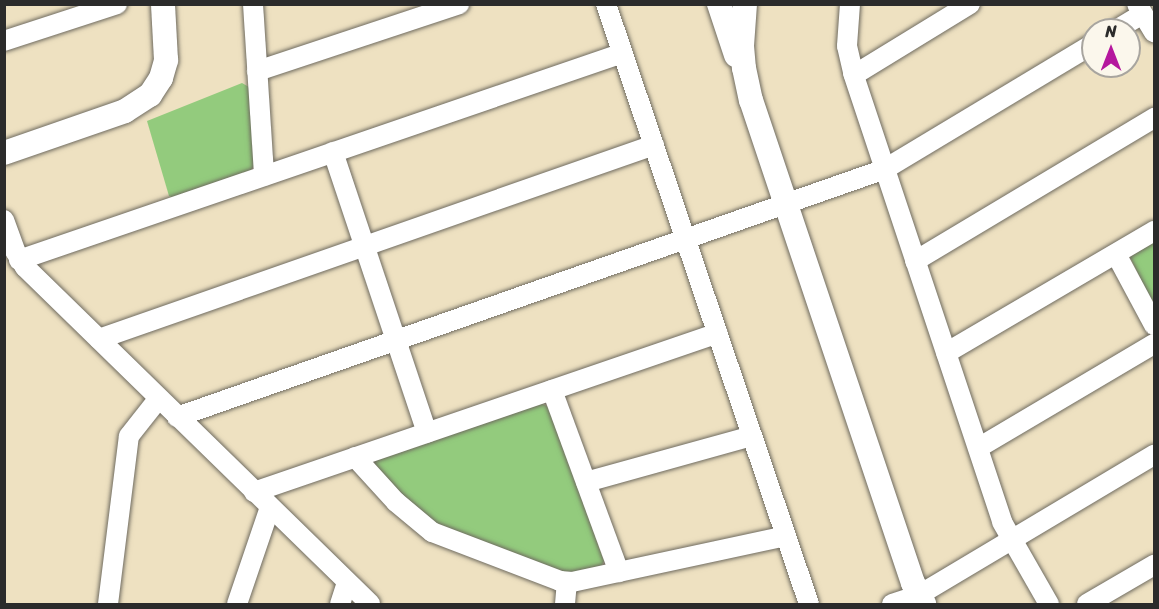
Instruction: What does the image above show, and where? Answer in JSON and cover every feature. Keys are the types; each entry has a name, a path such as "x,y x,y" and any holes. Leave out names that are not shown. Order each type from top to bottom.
{"street":[{"path":"4,41 77,11 117,4"},
{"path":"4,153 115,115 134,107 150,95 161,78 166,60 163,4"},
{"path":"253,4 264,176"},
{"path":"257,71 459,4"},
{"path":"606,4 809,604"},
{"path":"719,4 921,600"},
{"path":"745,4 742,46 751,100"},
{"path":"850,4 847,46 854,75 915,261 1002,522 1049,604"},
{"path":"854,75 970,4"},
{"path":"1140,9 1155,32"},
{"path":"177,417 885,169 1081,51"},
{"path":"19,260 623,53"},
{"path":"915,261 1155,118"},
{"path":"99,339 654,145"},
{"path":"333,152 427,433"},
{"path":"4,220 19,260 370,604"},
{"path":"946,353 1155,231"},
{"path":"1116,254 1155,325"},
{"path":"254,492 718,333"},
{"path":"978,448 1155,344"},
{"path":"552,390 619,572"},
{"path":"108,604 129,436 159,398"},
{"path":"586,482 752,436"},
{"path":"892,604 921,600 1011,540 1155,455"},
{"path":"355,457 396,502 432,532 451,541 567,582 786,536"},
{"path":"237,604 270,507"},
{"path":"1087,604 1155,565"},
{"path":"566,604 567,582"},
{"path":"340,604 347,583"}],"green space":[{"path":"242,83 249,87 254,166 249,173 174,198 169,196 147,121"},
{"path":"1154,241 1154,307 1130,257"},
{"path":"540,403 549,407 604,561 601,567 565,574 444,532 370,467 372,458"}]}
